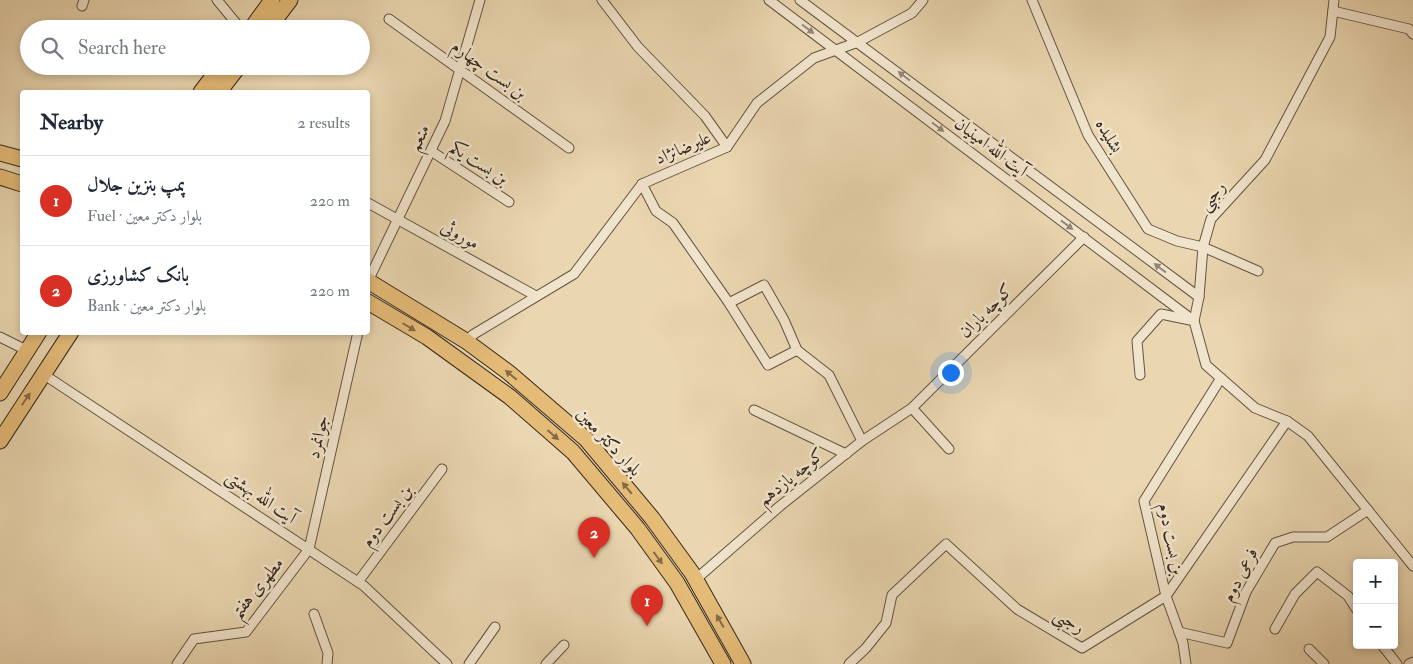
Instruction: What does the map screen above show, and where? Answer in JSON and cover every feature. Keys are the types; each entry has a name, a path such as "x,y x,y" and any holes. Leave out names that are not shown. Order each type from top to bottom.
{"main road":[{"path":"258,20 272,0"},
{"path":"275,20 290,0"},
{"path":"203,90 214,75"},
{"path":"221,90 232,75"},
{"path":"0,153 20,158"},
{"path":"0,177 20,183"},
{"name":"بلوار دکتر معین","path":"370,282 466,341 508,372 586,440 652,518 695,580 743,664"},
{"name":"بلوار دکتر معین","path":"370,303 428,337 510,397 573,452 638,529 676,583 723,664"},
{"path":"0,393 37,335"},
{"path":"0,441 69,335"}],"street":[{"path":"217,0 234,20"},
{"name":"منعم","path":"370,277 445,121 480,0"},
{"path":"602,0 638,47 705,116 727,147"},
{"name":"آیت الله امینیان","path":"769,0 1194,321"},
{"name":"آیت الله امینیان","path":"800,0 1199,297"},
{"name":"علیرضانژاد","path":"466,341 474,334 574,274 642,184 727,147 757,103 814,58 858,42 912,13 923,0"},
{"name":"بشلیده","path":"1032,0 1088,135 1148,229 1177,241 1203,247 1258,271"},
{"name":"رجبی","path":"1334,0 1330,37 1265,160 1211,219 1203,247 1199,297 1194,321 1206,365 1255,408 1287,421 1308,436 1413,566"},
{"path":"1332,10 1410,29 1413,34"},
{"name":"بن بست چهارم","path":"390,19 569,148"},
{"name":"بن بست یکم","path":"431,151 509,202"},
{"path":"642,184 656,211 673,223 710,280 729,303 768,365 797,350"},
{"name":"موروثی","path":"370,204 536,296"},
{"name":"کوچه باران","path":"912,408 1084,237"},
{"path":"729,303 764,285 784,320 797,350 828,375 862,442"},
{"path":"1140,375 1137,341 1161,314 1194,321"},
{"name":"جوانمرد","path":"309,549 357,335"},
{"path":"0,337 28,351"},
{"name":"آیت الله بهشتی","path":"43,374 358,582 447,664"},
{"name":"بن بست دوم","path":"1186,664 1179,632 1166,596 1144,501 1221,378"},
{"path":"912,408 949,449"},
{"name":"کوچه یازدهم","path":"695,580 780,506 862,442 912,408"},
{"path":"754,410 846,454"},
{"name":"رجبی","path":"849,664 866,648 886,623 892,595 946,544 1017,609 1082,648 1166,596 1287,421"},
{"name":"بن بست دوم","path":"358,582 442,469"},
{"name":"فرعی دوم","path":"1179,632 1227,643 1246,592 1275,543 1293,537 1327,537 1368,510"},
{"name":"مطهری هفتم","path":"177,664 194,639 246,632 309,549"},
{"path":"1275,629 1294,594 1317,572 1348,596 1353,604"},
{"path":"314,614 328,653 327,664"},
{"path":"469,664 495,627"},
{"path":"546,664 564,645"},
{"path":"1309,649 1324,664"},
{"path":"1385,649 1397,664"},
{"path":"1409,664 1413,662"}],"place":[{"name":"بانک کشاورزی","path":"594,558"},
{"name":"پمپ بنزین جلال","path":"647,626"}]}
